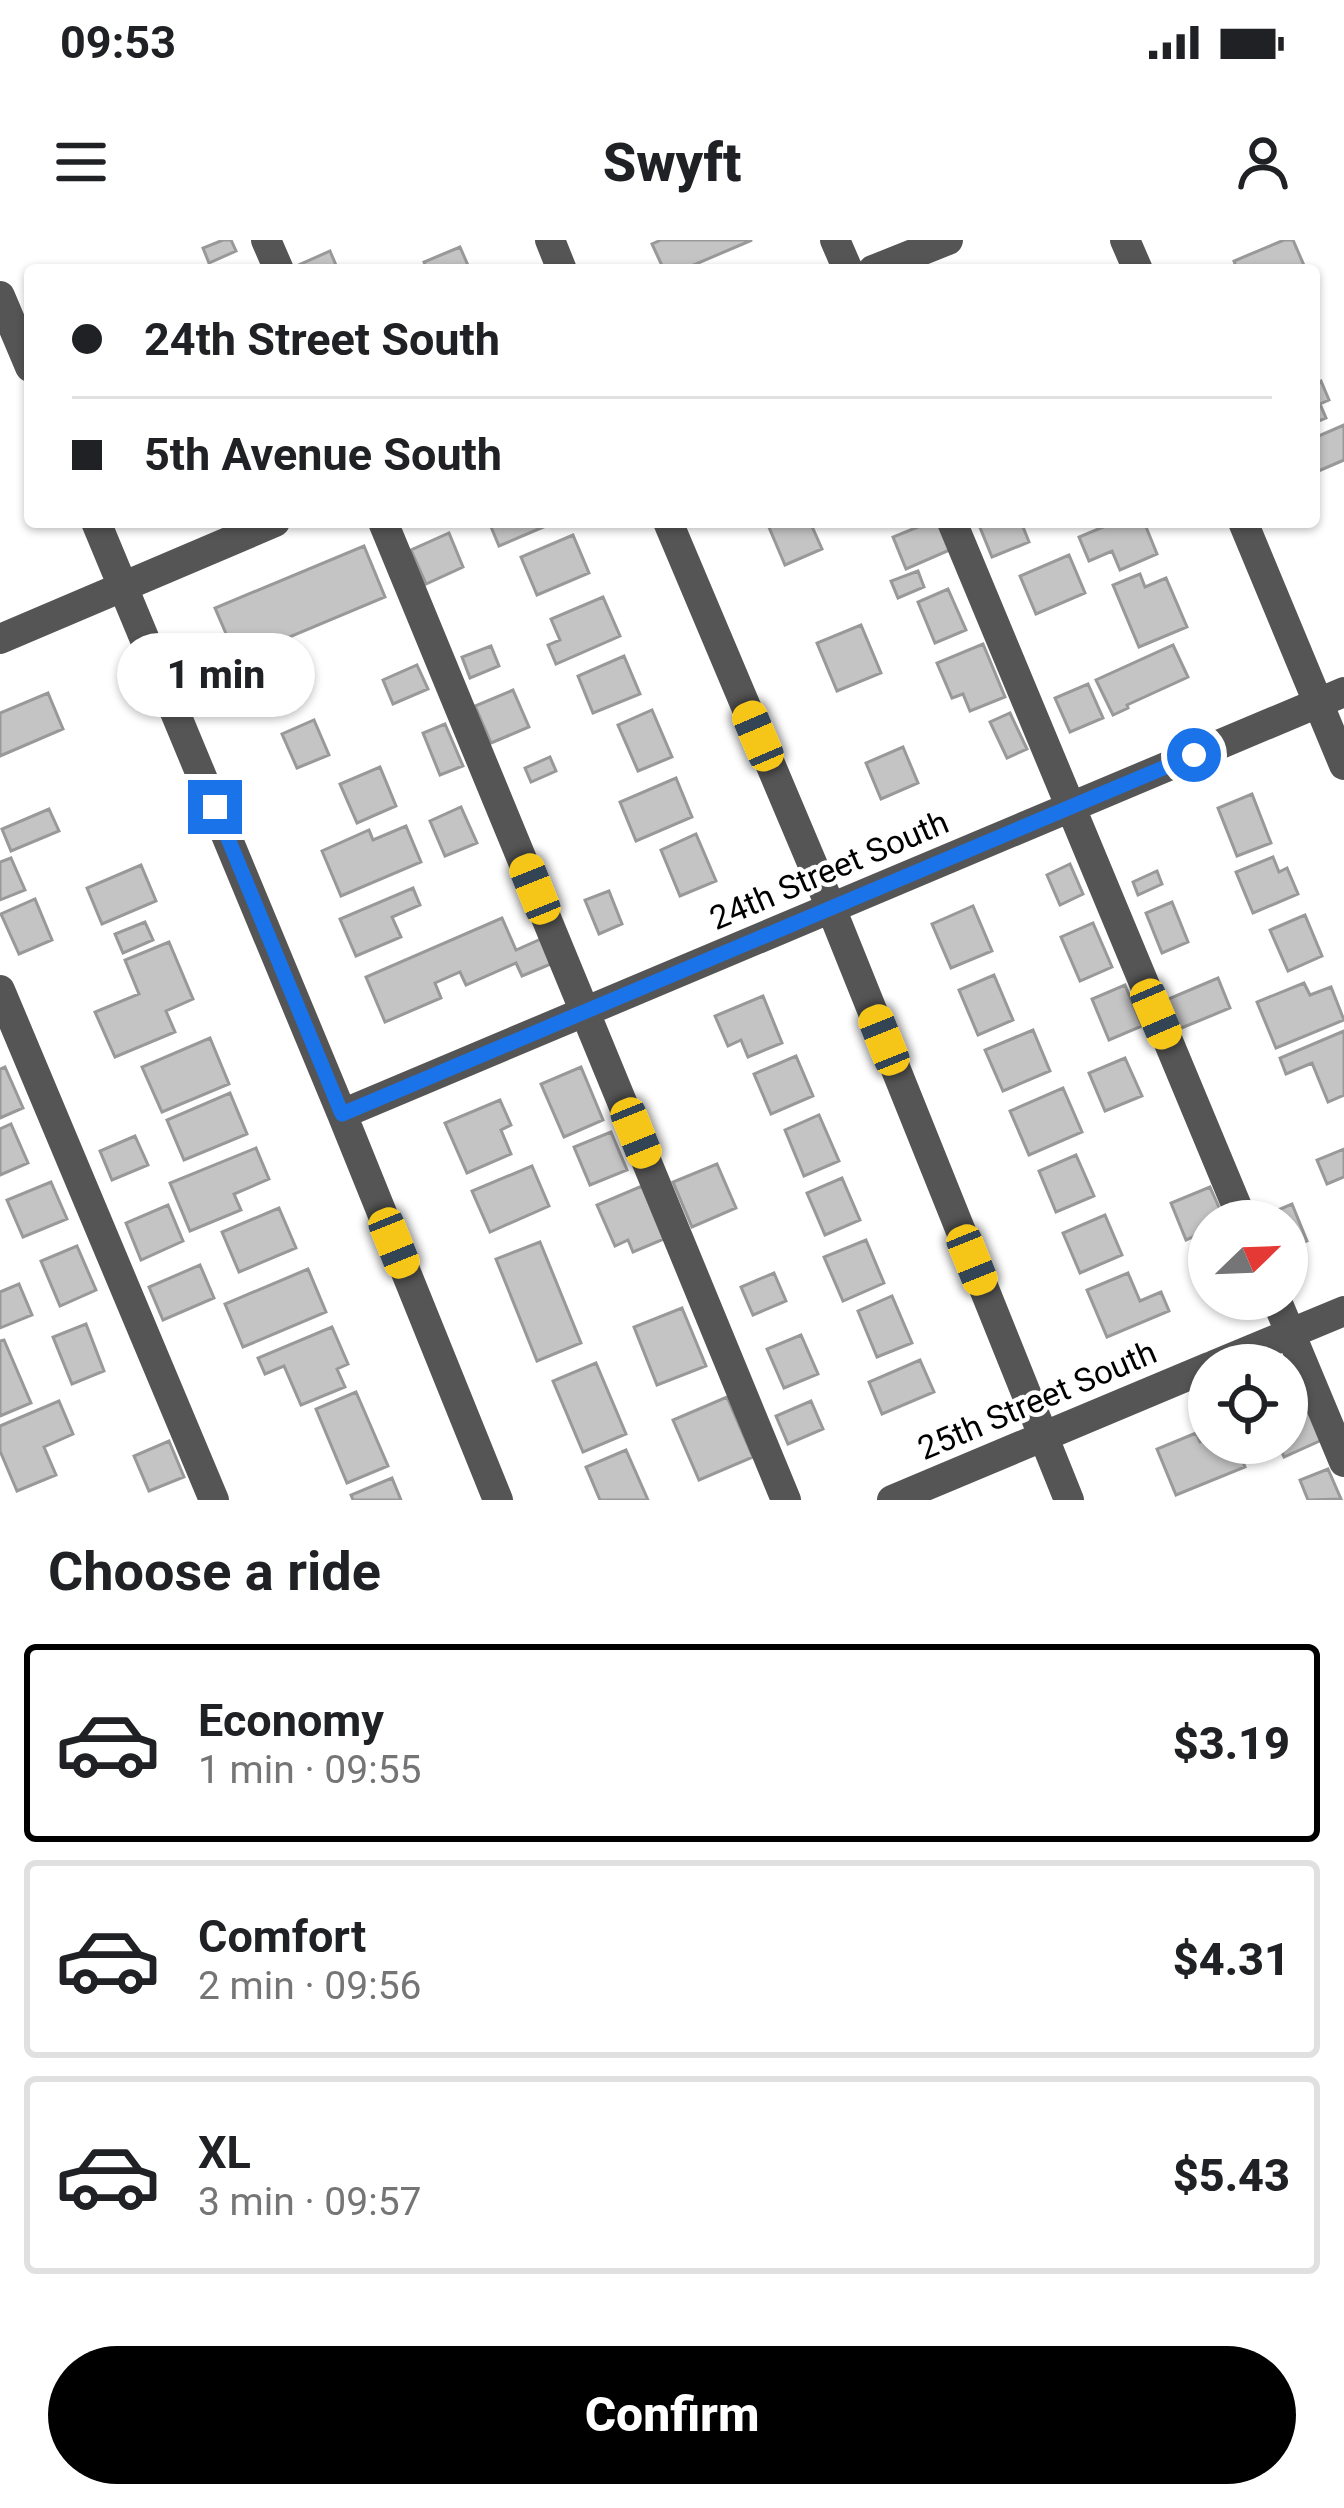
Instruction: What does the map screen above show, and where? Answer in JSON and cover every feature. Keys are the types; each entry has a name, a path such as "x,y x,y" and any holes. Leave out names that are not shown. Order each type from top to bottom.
{"street":[{"path":"888,264 948,240"},
{"path":"0,296 24,353"},
{"path":"99,528 498,1500"},
{"path":"0,639 261,528"},
{"path":"385,528 786,1500"},
{"path":"671,528 831,908 1069,1500"},
{"path":"954,528 1234,1200"},
{"path":"1246,528 1331,697 1344,765"},
{"name":"24th Street South","path":"342,1114 1331,697"},
{"path":"0,990 214,1500"},
{"name":"25th Street South","path":"1264,1344 1344,1311"},
{"path":"1285,1320 1344,1462"},
{"name":"25th Street South","path":"892,1500 1188,1376"}],"building":[{"path":"231,240 236,251 209,263 203,248"},
{"path":"661,240 752,240 696,264 661,264 652,244"},
{"path":"1293,240 1303,264 1235,264"},
{"path":"460,247 467,264 425,264"},
{"path":"330,251 335,264 301,264"},
{"path":"1320,381 1329,400 1320,404"},
{"path":"1344,425 1344,460 1320,470 1320,435"},
{"path":"492,528 541,528 499,546"},
{"path":"769,528 813,528 822,549 785,565"},
{"path":"915,528 943,528 952,549 906,569 893,537"},
{"path":"980,528 1023,528 1029,542 992,557"},
{"path":"1101,528 1146,528 1157,554 1120,570 1112,551 1089,561 1079,537"},
{"path":"449,533 463,567 426,584 411,550"},
{"path":"573,535 589,573 537,595 521,557"},
{"path":"364,546 385,597 237,659 215,608"},
{"path":"1069,555 1085,593 1036,614 1020,576"},
{"path":"918,571 924,587 898,598 891,581"},
{"path":"1140,574 1145,587 1166,578 1187,627 1139,647 1113,585"},
{"path":"948,589 966,630 935,643 918,602"},
{"path":"603,597 620,636 556,664 548,645 560,640 551,619"},
{"path":"861,625 881,673 837,691 817,643"},
{"path":"983,644 1005,697 970,711 963,694 952,698 937,663"},
{"path":"1173,645 1188,677 1113,715 1096,680"},
{"path":"289,646 308,691 271,706 252,662"},
{"path":"491,646 499,666 470,678 462,657"},
{"path":"624,656 640,694 593,713 578,676"},
{"path":"417,665 428,689 393,704 383,680"},
{"path":"1088,684 1103,718 1070,732 1055,698"},
{"path":"513,690 529,727 491,743 475,706"},
{"path":"48,693 63,729 0,756 0,713"},
{"path":"652,710 672,757 638,771 618,725"},
{"path":"1010,713 1027,749 1007,758 990,722"},
{"path":"314,720 329,755 297,768 282,734"},
{"path":"445,724 463,766 440,775 423,733"},
{"path":"903,747 918,783 881,799 866,763"},
{"path":"550,757 556,771 531,782 525,768"},
{"path":"380,767 396,806 357,823 340,784"},
{"path":"676,778 692,817 636,841 620,802"},
{"path":"1252,794 1271,843 1237,856 1218,808"},
{"path":"461,807 477,843 445,856 430,821"},
{"path":"49,809 59,831 11,851 2,829"},
{"path":"406,826 421,862 341,896 322,851 369,830 373,840"},
{"path":"696,834 716,881 680,896 661,850"},
{"path":"1273,857 1279,872 1287,868 1298,894 1253,913 1236,872"},
{"path":"11,858 25,890 0,900 0,862"},
{"path":"1070,864 1083,894 1060,905 1047,875"},
{"path":"141,865 156,901 102,924 87,888"},
{"path":"1157,871 1162,884 1138,895 1133,882"},
{"path":"413,888 420,905 392,917 401,937 356,956 340,919"},
{"path":"609,891 622,924 599,934 585,900"},
{"path":"35,899 52,940 19,954 1,914"},
{"path":"1172,902 1188,942 1162,953 1146,913"},
{"path":"973,906 992,951 951,968 932,924"},
{"path":"1305,915 1322,956 1288,971 1270,930"},
{"path":"502,918 516,950 541,939 551,964 522,976 516,963 466,985 460,972 435,983 441,998 385,1022 366,977"},
{"path":"145,922 153,940 123,953 115,934"},
{"path":"1093,923 1112,967 1080,981 1061,937"},
{"path":"169,942 193,999 166,1011 175,1032 115,1057 95,1012 139,994 125,960"},
{"path":"994,975 1013,1020 978,1035 959,990"},
{"path":"1218,978 1230,1008 1179,1029 1166,1000"},
{"path":"1304,983 1310,995 1331,987 1344,1020 1276,1048 1257,1002"},
{"path":"1125,985 1142,1026 1109,1040 1092,999"},
{"path":"763,996 782,1043 748,1057 741,1040 728,1046 715,1016"},
{"path":"1033,1030 1050,1071 1003,1091 985,1050"},
{"path":"1344,1031 1344,1095 1328,1102 1312,1063 1286,1074 1280,1058"},
{"path":"210,1038 229,1084 162,1112 142,1067"},
{"path":"796,1056 813,1096 771,1114 754,1074"},
{"path":"1125,1058 1142,1096 1105,1111 1089,1073"},
{"path":"5,1067 23,1108 0,1118 0,1069"},
{"path":"581,1067 603,1120 564,1137 541,1084"},
{"path":"1063,1088 1082,1132 1029,1155 1010,1111"},
{"path":"230,1093 247,1134 184,1160 167,1120"},
{"path":"500,1100 511,1125 501,1130 511,1154 467,1173 445,1123"},
{"path":"819,1115 839,1161 804,1176 785,1130"},
{"path":"11,1124 28,1163 0,1175 0,1129"},
{"path":"611,1132 627,1170 590,1185 574,1147"},
{"path":"135,1136 148,1165 112,1180 100,1151"},
{"path":"256,1148 269,1179 234,1194 241,1210 190,1231 170,1183"},
{"path":"1344,1149 1344,1177 1327,1184 1317,1160"},
{"path":"1076,1155 1094,1196 1056,1212 1039,1171"},
{"path":"717,1164 736,1208 692,1227 673,1182"},
{"path":"532,1166 549,1206 490,1232 472,1191"},
{"path":"842,1178 860,1220 825,1235 807,1193"},
{"path":"51,1182 67,1219 23,1237 7,1200"},
{"path":"642,1186 664,1239 633,1252 628,1240 615,1246 597,1205"},
{"path":"1210,1187 1216,1200 1188,1200 1186,1240 1171,1203"},
{"path":"168,1205 183,1241 141,1260 126,1223"},
{"path":"279,1208 296,1248 239,1272 222,1232"},
{"path":"1105,1215 1122,1255 1080,1273 1063,1233"},
{"path":"866,1240 884,1283 843,1301 824,1257"},
{"path":"540,1242 581,1343 537,1361 496,1259"},
{"path":"77,1246 96,1290 60,1306 41,1261"},
{"path":"200,1265 214,1298 163,1320 149,1287"},
{"path":"308,1269 326,1312 243,1347 225,1304"},
{"path":"774,1273 786,1301 753,1315 741,1287"},
{"path":"1128,1273 1140,1301 1161,1292 1169,1311 1107,1337 1087,1290"},
{"path":"19,1284 32,1315 0,1328 0,1292"},
{"path":"892,1296 912,1343 877,1357 858,1311"},
{"path":"682,1308 706,1366 657,1385 634,1327"},
{"path":"86,1324 104,1371 72,1384 53,1337"},
{"path":"332,1327 348,1364 337,1369 345,1387 301,1405 284,1366 265,1374 258,1358"},
{"path":"801,1335 818,1374 784,1388 767,1349"},
{"path":"4,1340 31,1403 0,1416 0,1341"},
{"path":"920,1360 934,1392 882,1414 869,1382"},
{"path":"596,1363 626,1434 583,1452 553,1381"},
{"path":"356,1392 388,1466 347,1483 316,1409"},
{"path":"727,1397 753,1457 699,1480 673,1420"},
{"path":"1308,1400 1324,1439 1308,1446"},
{"path":"59,1401 73,1434 44,1447 56,1475 17,1491 0,1451 0,1426"},
{"path":"811,1401 823,1429 788,1444 776,1416"},
{"path":"1188,1436 1188,1464 1245,1467 1176,1495 1157,1449"},
{"path":"169,1441 184,1477 149,1491 134,1456"},
{"path":"626,1450 648,1500 600,1500 586,1467"},
{"path":"1328,1469 1341,1499 1308,1500 1300,1480"},
{"path":"392,1478 401,1500 353,1500 351,1495"}],"route":[{"path":"215,807 342,1114 1194,755"}]}
